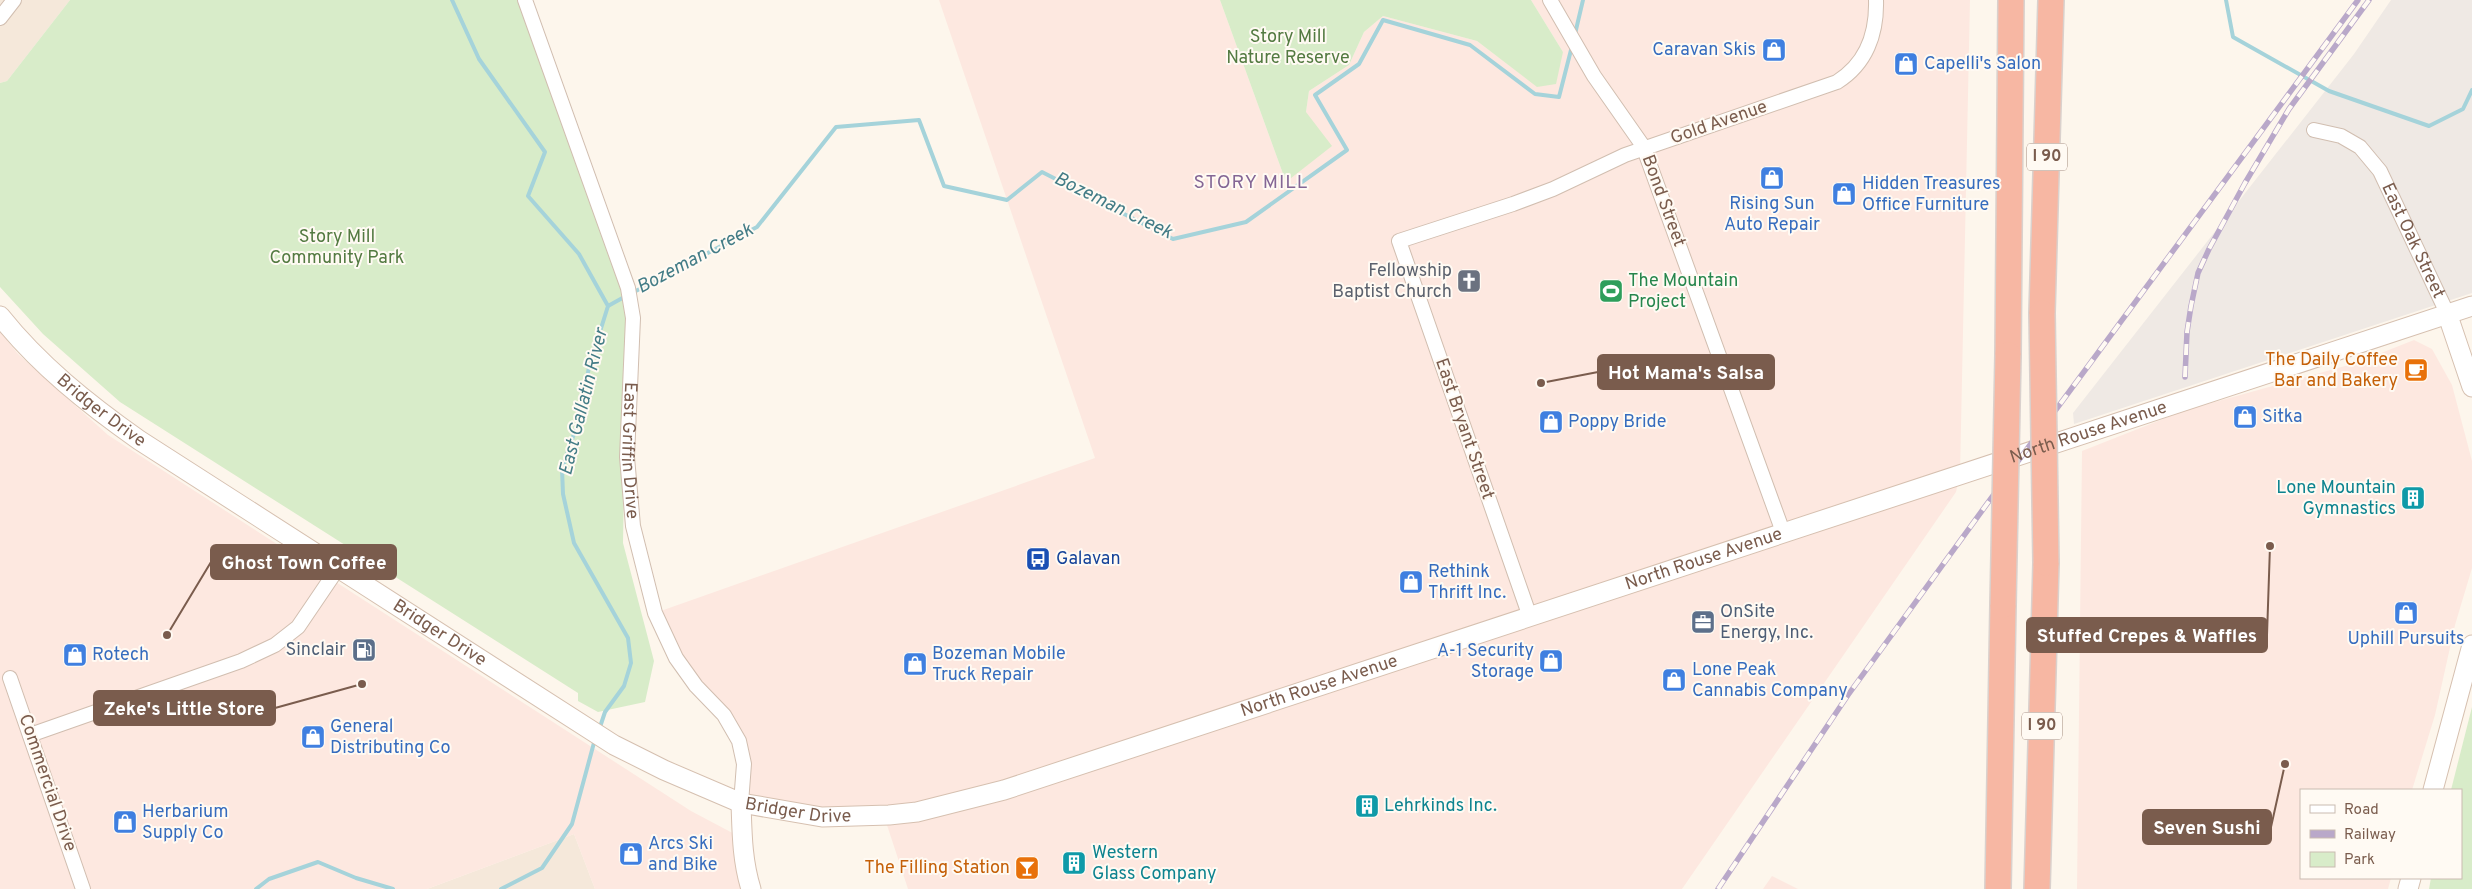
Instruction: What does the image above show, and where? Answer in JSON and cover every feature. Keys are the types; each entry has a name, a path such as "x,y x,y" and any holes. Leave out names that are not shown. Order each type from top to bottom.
{"highway":[{"name":"I 90","path":"1998,889 2008,355 2011,0"},
{"name":"I 90","path":"2037,889 2046,564 2042,313 2051,0"}],"main road":[{"name":"North Rouse Avenue","path":"935,807 1004,790 2472,306"},
{"name":"East Oak Street","path":"2447,313 2472,387"},
{"name":"Bridger Drive","path":"0,316 34,354 108,418 614,745 664,770 741,802 829,817 889,815 935,807"},
{"path":"2433,789 2472,645"},
{"name":"East Griffin Drive","path":"741,802 742,843 748,888"}],"street":[{"path":"0,18 14,0"},
{"name":"East Griffin Drive","path":"525,0 628,288 634,338 627,457 633,526 655,613 676,658 696,686 724,715 738,741 744,764 741,802"},
{"name":"Bond Street","path":"1550,0 1611,102 1636,133 1644,149 1783,532"},
{"name":"Gold Avenue","path":"1398,241 1521,201 1644,149 1837,82 1850,74 1865,54 1871,41 1877,17 1876,0"},
{"name":"East Oak Street","path":"2314,130 2341,136 2360,147 2380,171 2447,313"},
{"name":"East Bryant Street","path":"1398,241 1530,617"},
{"path":"30,735 241,661 275,645 298,626 338,568"},
{"name":"Commercial Drive","path":"10,678 83,889"}],"shaded area":[{"path":"0,0 70,0 7,81 0,83"},
{"path":"939,0 1220,0 1286,182 1306,112 1309,91 1349,65 1364,32 1383,16 1477,41 1538,87 1563,52 1531,0 1970,0 1960,474 1956,492 1682,889 908,889 884,816 741,803 739,741 696,686 655,613 1095,458"},
{"path":"2391,0 2472,0 2472,293 2074,424 2073,413 2354,54"},
{"path":"0,332 18,354 108,435 691,811 742,838 743,889 595,889 574,834 427,889 0,889"},
{"path":"2414,340 2432,349 2452,385 2472,461 2472,568 2455,625 2435,715 2412,789 2300,789 2300,879 2391,879 2388,889 2077,889 2082,451 2186,410 2356,363"},
{"path":"574,834 595,889 427,889"},
{"path":"1772,876 1798,889 1763,889"}],"green space":[{"name":"Story Mill Community Park","path":"70,0 518,0 620,282 627,317 623,543 654,661 645,702 598,712 578,701 578,693 120,402 43,334 0,287 0,83 7,81"},
{"name":"Story Mill Nature Reserve","path":"1220,0 1531,0 1563,52 1556,84 1537,87 1477,41 1383,16 1364,32 1349,65 1309,91 1306,112 1332,146 1286,182"},
{"path":"2472,707 2472,889 2429,889 2431,879 2462,879 2462,789 2451,789"}],"waterway":[{"name":"East Gallatin River","path":"452,0 479,59 545,152 528,196 579,254 608,306 589,367 580,416 562,469 563,494 574,543 628,638 631,663 624,686 605,712 599,730"},
{"name":"Bozeman Creek","path":"1575,34 1583,0"},
{"name":"Bozeman Creek","path":"2226,0 2233,37 2329,91 2429,126 2463,109 2472,90"},
{"name":"Bozeman Creek","path":"632,293 757,227 836,127 919,120 944,186 1007,200 1042,172 1173,239 1246,222 1347,150 1315,95 1359,64 1383,20 1470,45 1535,94 1559,97 1572,46"},
{"name":"Bozeman Creek","path":"608,306 626,296"},
{"name":"East Gallatin River","path":"501,889 542,868 572,824 595,739"},
{"name":"East Gallatin River","path":"256,889 269,879 318,862 356,878 393,889"}],"railway":[{"path":"1718,889 1848,695 2358,0"},
{"path":"2185,377 2187,332 2191,306 2198,273 2209,249 2289,109 2369,0"}],"place":[{"name":"Caravan Skis","path":"1774,50"},
{"name":"Capelli's Salon","path":"1906,64"},
{"name":"Rising Sun Auto Repair","path":"1772,178"},
{"name":"Hidden Treasures Office Furniture","path":"1844,194"},
{"name":"Fellowship Baptist Church","path":"1469,281"},
{"name":"The Mountain Project","path":"1611,291"},
{"name":"The Daily Coffee Bar and Bakery","path":"2416,370"},
{"name":"Hot Mama's Salsa","path":"1541,383"},
{"name":"Sitka","path":"2245,417"},
{"name":"Poppy Bride","path":"1551,422"},
{"name":"Lone Mountain Gymnastics","path":"2413,498"},
{"name":"Stuffed Crepes & Waffles","path":"2270,546"},
{"name":"Galavan","path":"1038,559"},
{"name":"Rethink Thrift Inc.","path":"1411,582"},
{"name":"Uphill Pursuits","path":"2406,613"},
{"name":"OnSite Energy, Inc.","path":"1703,622"},
{"name":"Ghost Town Coffee","path":"167,635"},
{"name":"Sinclair","path":"364,650"},
{"name":"Rotech","path":"75,655"},
{"name":"A-1 Security Storage","path":"1551,661"},
{"name":"Bozeman Mobile Truck Repair","path":"915,664"},
{"name":"Lone Peak Cannabis Company","path":"1674,680"},
{"name":"Zeke's Little Store","path":"362,684"},
{"name":"General Distributing Co","path":"313,737"},
{"name":"Seven Sushi","path":"2285,764"},
{"name":"Lehrkinds Inc.","path":"1367,806"},
{"name":"Herbarium Supply Co","path":"125,822"},
{"name":"Arcs Ski and Bike","path":"631,854"},
{"name":"Western Glass Company","path":"1074,863"},
{"name":"The Filling Station","path":"1027,868"}],"district":[{"name":"STORY MILL","path":"1251,183"}]}
